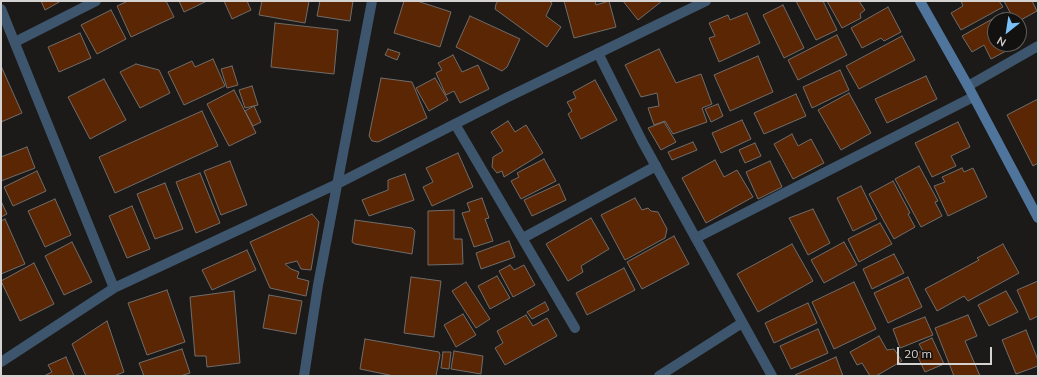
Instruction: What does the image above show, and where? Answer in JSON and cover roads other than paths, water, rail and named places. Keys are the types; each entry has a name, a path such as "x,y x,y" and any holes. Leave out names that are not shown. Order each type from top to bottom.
{"street":[{"path":"1,37 13,38 96,1"},
{"path":"304,376 318,285 372,1"},
{"path":"1,362 114,288 337,184 598,53 706,1"},
{"path":"920,1 968,86 1038,218"},
{"path":"1,9 114,288"},
{"path":"968,86 1038,46"},
{"path":"598,53 656,166 772,376"},
{"path":"696,238 973,97"},
{"path":"455,124 576,328"},
{"path":"522,238 656,166"},
{"path":"660,376 742,323"}]}
